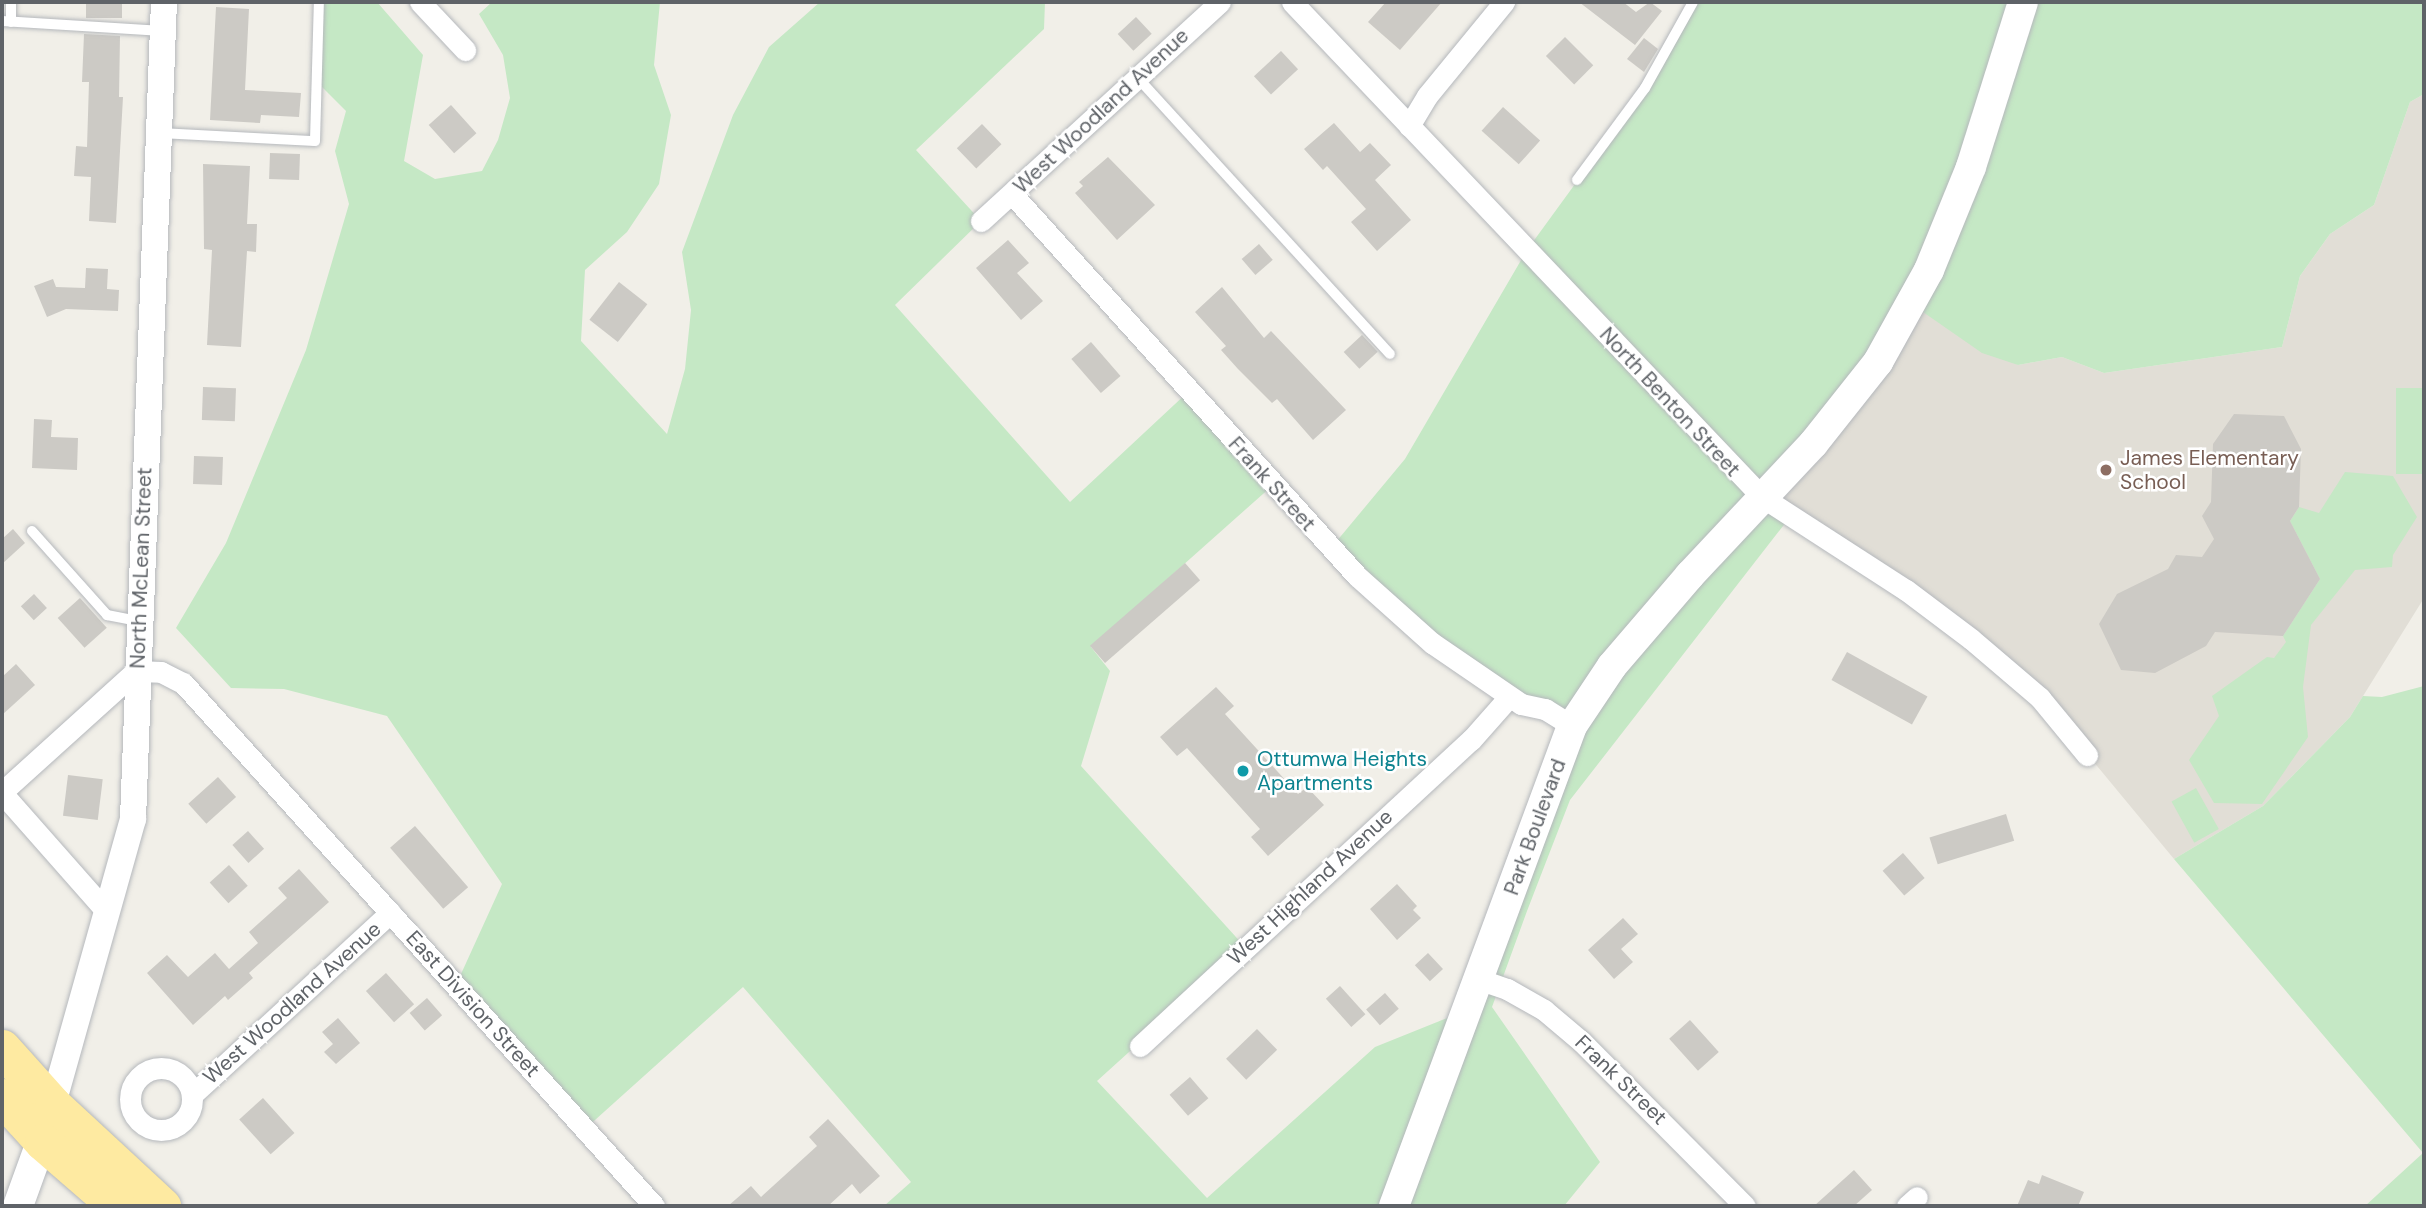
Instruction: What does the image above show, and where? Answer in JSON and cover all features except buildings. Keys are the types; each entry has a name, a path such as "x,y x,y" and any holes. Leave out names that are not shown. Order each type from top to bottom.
{"highway":[{"path":"2,1048 48,1123 117,1206"},
{"path":"2,1097 48,1123 162,1206"}],"main road":[{"name":"Park Boulevard","path":"1394,1206 1572,726 1612,666 1813,443 1878,362 1929,270 1971,167 2023,2"},
{"path":"18,1206 48,1123"}],"street":[{"name":"North McLean Street","path":"48,1123 133,819 136,671 164,2"},
{"path":"420,2 465,50"},
{"name":"West Woodland Avenue","path":"981,221 1220,2"},
{"name":"North Benton Street","path":"1292,2 1762,497 1906,590 1971,639 2040,698 2087,755"},
{"path":"1409,126 1427,96 1504,2"},
{"name":"Frank Street","path":"1012,194 1357,576 1432,643 1509,697 1545,709 1572,726"},
{"path":"106,911 2,792 136,671"},
{"name":"East Division Street","path":"136,671 161,672 183,683 654,1206"},
{"name":"West Highland Avenue","path":"1140,1046 1471,740 1509,697"},
{"name":"West Woodland Avenue","path":"193,1094 390,913"},
{"name":"Frank Street","path":"1478,979 1507,989 1544,1010 1583,1042 1745,1206"}],"lane":[{"path":"11,2 6,22 163,31"},
{"path":"160,133 314,141 319,2"},
{"path":"1577,180 1645,88 1685,24 1693,2"},
{"path":"1137,77 1390,354"},
{"path":"32,531 107,615 138,621"}],"shaded area":[{"name":"James Elementary School","path":"2424,94 2424,598 2350,717 2263,806 2174,859 2040,697 1762,497 1910,303 2018,365 2062,357 2104,373 2282,347 2300,276 2330,234 2374,205 2410,102"}],"green space":[{"path":"319,2 377,2 423,55 404,161 435,179 482,171 498,140 510,98 503,55 479,14 492,2 660,2 654,65 671,115 659,184 627,232 585,270 581,341 667,434 685,369 691,310 682,252 733,115 769,47 820,2 1045,2 1044,29 916,150 981,221 895,305 1070,502 1189,391 1273,485 1091,647 1110,671 1081,766 1245,947 1097,1081 1207,1198 1375,1047 1467,1010 1572,726 1521,704 1331,548 1405,459 1527,250 1645,88 1693,2 2424,2 2424,94 2410,102 2374,205 2330,234 2300,276 2282,347 2104,373 2062,357 2018,365 1982,353 1910,303 1762,497 1790,517 1570,800 1527,911 1492,1007 1600,1162 1564,1206 884,1206 911,1182 743,987 585,1129 456,985 502,884 387,716 284,689 231,688 176,628 226,543 306,350 349,204 335,151 346,111 317,82"},
{"path":"2396,388 2424,388 2424,474 2396,474"},
{"path":"2345,472 2393,476 2417,517 2393,555 2392,567 2355,570 2311,625 2303,687 2308,737 2262,804 2214,803 2189,760 2219,716 2212,696 2267,657 2274,658 2286,642 2283,636 2320,579 2290,521 2299,507 2319,513"},
{"path":"2424,686 2424,1206 2365,1206 2423,1153 2174,859 2263,806 2350,717 2363,696 2382,697"},
{"path":"2196,788 2219,829 2194,843 2172,802"}],"place":[{"name":"James Elementary School","path":"2106,470"},
{"name":"Ottumwa Heights Apartments","path":"1243,771"}]}
